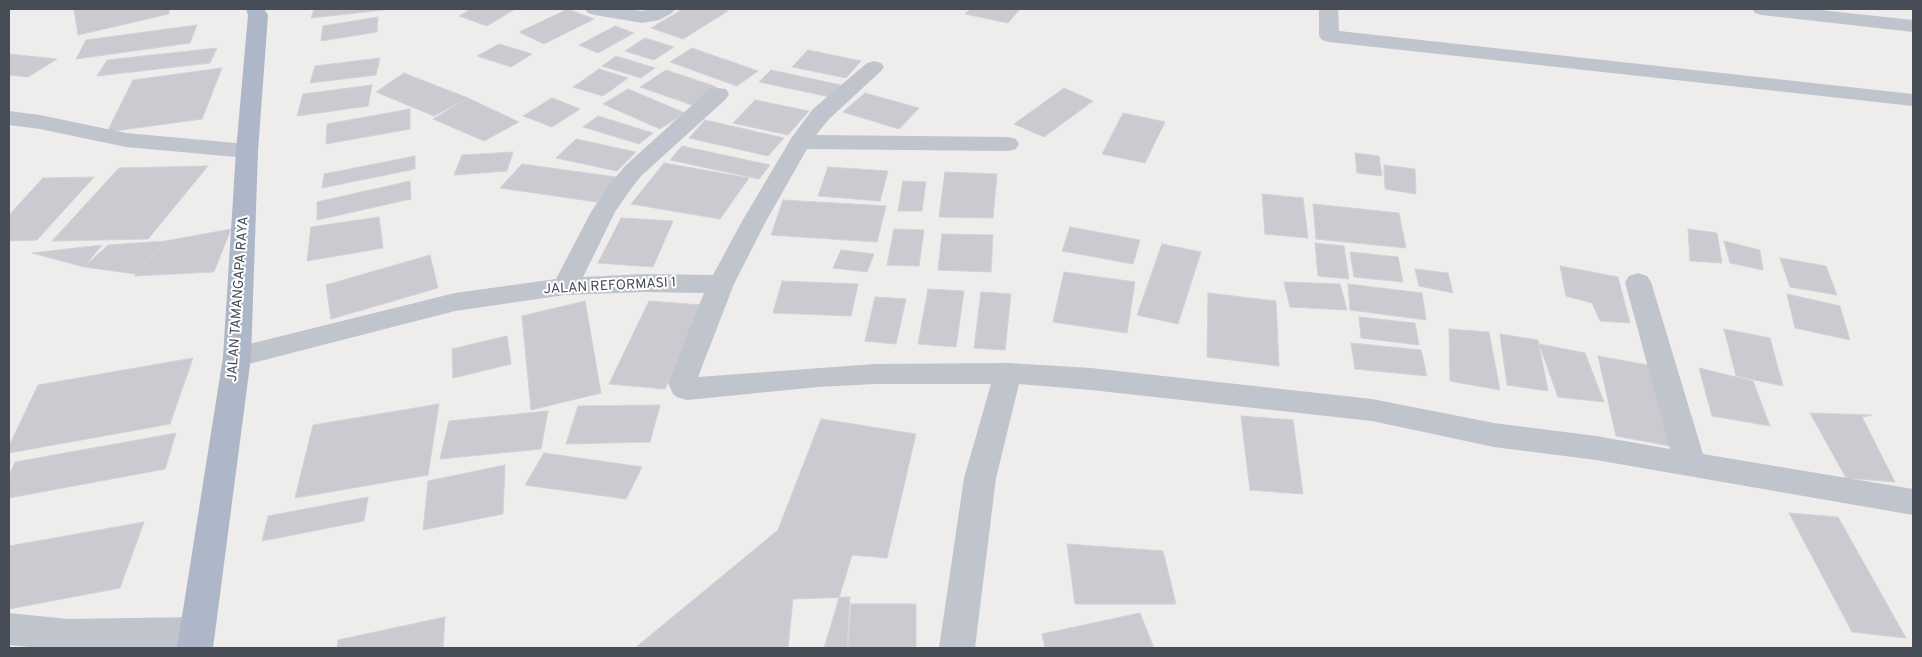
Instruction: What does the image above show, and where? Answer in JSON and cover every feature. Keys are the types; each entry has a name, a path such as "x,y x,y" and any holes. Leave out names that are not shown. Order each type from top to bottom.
{"main road":[{"name":"JALAN TAMANGAPA RAYA","path":"196,641 237,357 247,151 258,15 255,9"}],"street":[{"path":"595,9 642,17 652,16 665,9"},
{"path":"1329,9 1329,36 1913,100"},
{"path":"1764,9 1913,26"},
{"path":"874,67 821,114 800,142 732,261 721,284 684,376 683,386 687,389 846,375 1008,373 1091,379 1372,410 1494,435 1596,448 1913,502"},
{"path":"565,286 603,212 618,189 633,171 718,94"},
{"path":"9,118 40,122 126,140 247,151"},
{"path":"800,142 1008,144"},
{"path":"1638,282 1690,464"},
{"name":"JALAN REFORMASI 1","path":"237,357 432,307 565,286 645,283 721,284"},
{"path":"957,648 980,478 1008,373"},
{"path":"9,629 68,635 196,641"}],"building":[{"path":"74,9 169,9 169,14 78,35"},
{"path":"314,9 384,9 384,10 311,18"},
{"path":"471,9 515,9 487,26 459,16"},
{"path":"568,9 594,19 544,44 519,32"},
{"path":"683,9 720,9 728,11 683,39 651,28"},
{"path":"970,9 1020,9 1008,23 965,14"},
{"path":"378,17 377,32 321,41 323,26"},
{"path":"197,25 190,43 76,59 86,40"},
{"path":"615,26 634,33 598,53 579,45"},
{"path":"645,38 674,47 654,60 625,51"},
{"path":"499,44 532,54 511,67 477,56"},
{"path":"217,48 210,63 97,76 107,60"},
{"path":"692,48 758,71 737,86 670,62"},
{"path":"808,50 861,61 846,78 792,67"},
{"path":"9,54 57,59 28,77 9,75"},
{"path":"616,56 655,68 641,78 602,66"},
{"path":"380,58 376,75 310,83 315,66"},
{"path":"222,68 202,119 107,132 133,80"},
{"path":"599,69 628,78 603,96 573,87"},
{"path":"666,70 717,87 692,105 640,87"},
{"path":"771,70 841,85 830,97 759,82"},
{"path":"404,73 468,98 434,116 376,92"},
{"path":"372,85 368,106 297,116 303,94"},
{"path":"1064,88 1093,101 1044,137 1014,124"},
{"path":"628,89 685,113 660,129 603,104"},
{"path":"865,93 919,108 899,129 843,112"},
{"path":"468,98 519,122 484,141 433,119"},
{"path":"552,98 580,109 552,127 523,116"},
{"path":"755,100 809,111 788,135 733,123"},
{"path":"410,109 410,129 326,144 327,124"},
{"path":"1123,113 1165,122 1145,163 1102,154"},
{"path":"598,116 653,133 639,144 583,127"},
{"path":"705,120 784,138 768,156 689,138"},
{"path":"576,139 636,152 617,171 556,158"},
{"path":"682,146 770,165 759,179 670,160"},
{"path":"513,152 507,171 454,175 462,155"},
{"path":"1355,153 1379,156 1382,176 1357,173"},
{"path":"415,156 415,169 322,188 324,174"},
{"path":"664,163 749,178 720,219 631,204"},
{"path":"522,164 616,177 597,202 500,188"},
{"path":"1384,165 1415,169 1416,194 1385,189"},
{"path":"208,166 148,239 52,241 119,168"},
{"path":"828,167 888,171 880,201 818,196"},
{"path":"945,172 997,174 993,218 939,217"},
{"path":"94,177 37,240 9,241 9,215 43,178"},
{"path":"410,181 411,199 317,220 317,202"},
{"path":"903,181 926,182 922,211 898,211"},
{"path":"1262,194 1303,198 1308,238 1265,234"},
{"path":"783,200 886,206 877,242 771,235"},
{"path":"1313,204 1399,213 1406,248 1316,239"},
{"path":"379,217 383,248 307,261 311,227"},
{"path":"621,218 673,221 653,267 598,263"},
{"path":"1070,227 1140,240 1133,264 1062,251"},
{"path":"231,229 214,272 134,276 166,241"},
{"path":"894,229 924,230 919,266 887,265"},
{"path":"1688,229 1717,233 1722,263 1690,261"},
{"path":"942,234 993,235 991,272 938,270"},
{"path":"166,241 136,274 84,267 108,245"},
{"path":"1724,241 1760,250 1763,270 1730,263"},
{"path":"1315,243 1344,246 1349,279 1318,276"},
{"path":"1162,244 1201,252 1178,324 1137,315"},
{"path":"102,245 84,267 32,253"},
{"path":"841,250 874,254 867,272 833,268"},
{"path":"1350,252 1398,257 1403,282 1354,277"},
{"path":"430,255 438,288 331,319 326,285"},
{"path":"1780,258 1826,266 1837,295 1790,287"},
{"path":"1560,266 1618,277 1630,323 1600,321 1592,303 1566,296"},
{"path":"1415,269 1448,273 1453,293 1419,286"},
{"path":"1064,272 1135,282 1127,333 1053,322"},
{"path":"782,281 858,284 851,316 773,313"},
{"path":"1284,282 1340,284 1347,310 1290,307"},
{"path":"1348,284 1422,293 1426,320 1350,310"},
{"path":"928,289 964,291 956,347 918,344"},
{"path":"981,292 1011,294 1005,350 974,348"},
{"path":"1208,293 1276,301 1279,366 1207,357"},
{"path":"1787,294 1840,306 1850,340 1795,328"},
{"path":"875,297 906,299 896,344 865,341"},
{"path":"585,301 601,393 531,410 522,316"},
{"path":"649,301 701,305 665,389 609,384"},
{"path":"1359,317 1415,323 1419,345 1361,338"},
{"path":"1449,329 1489,332 1500,390 1450,381"},
{"path":"1724,329 1770,338 1783,386 1736,376"},
{"path":"1500,334 1538,340 1548,391 1507,385"},
{"path":"507,336 511,364 453,378 452,349"},
{"path":"1351,343 1421,350 1427,376 1355,369"},
{"path":"1539,344 1585,353 1604,402 1558,397"},
{"path":"1598,356 1648,365 1670,446 1616,436"},
{"path":"193,358 170,424 9,453 9,446 38,385"},
{"path":"1699,368 1753,381 1770,426 1712,416"},
{"path":"439,404 428,475 295,498 313,425"},
{"path":"660,405 650,442 566,444 578,406"},
{"path":"548,411 541,449 440,459 449,421"},
{"path":"1810,413 1872,415 1862,417 1895,482 1846,478"},
{"path":"1241,416 1293,420 1303,494 1250,490"},
{"path":"821,419 916,434 887,558 852,555 824,648 635,648 778,530"},
{"path":"176,433 165,469 9,498 9,476 15,462"},
{"path":"544,453 642,467 626,499 525,485"},
{"path":"505,465 503,514 423,530 428,481"},
{"path":"368,497 364,521 262,541 268,516"},
{"path":"1789,513 1838,517 1906,638 1852,632"},
{"path":"144,522 120,588 9,609 9,546"},
{"path":"1067,544 1163,551 1176,604 1075,604"},
{"path":"850,597 847,648 788,648 793,599"},
{"path":"851,604 916,604 916,648 848,648"},
{"path":"1140,613 1154,648 1045,648 1042,634"},
{"path":"445,617 443,648 337,648 338,640"}]}
